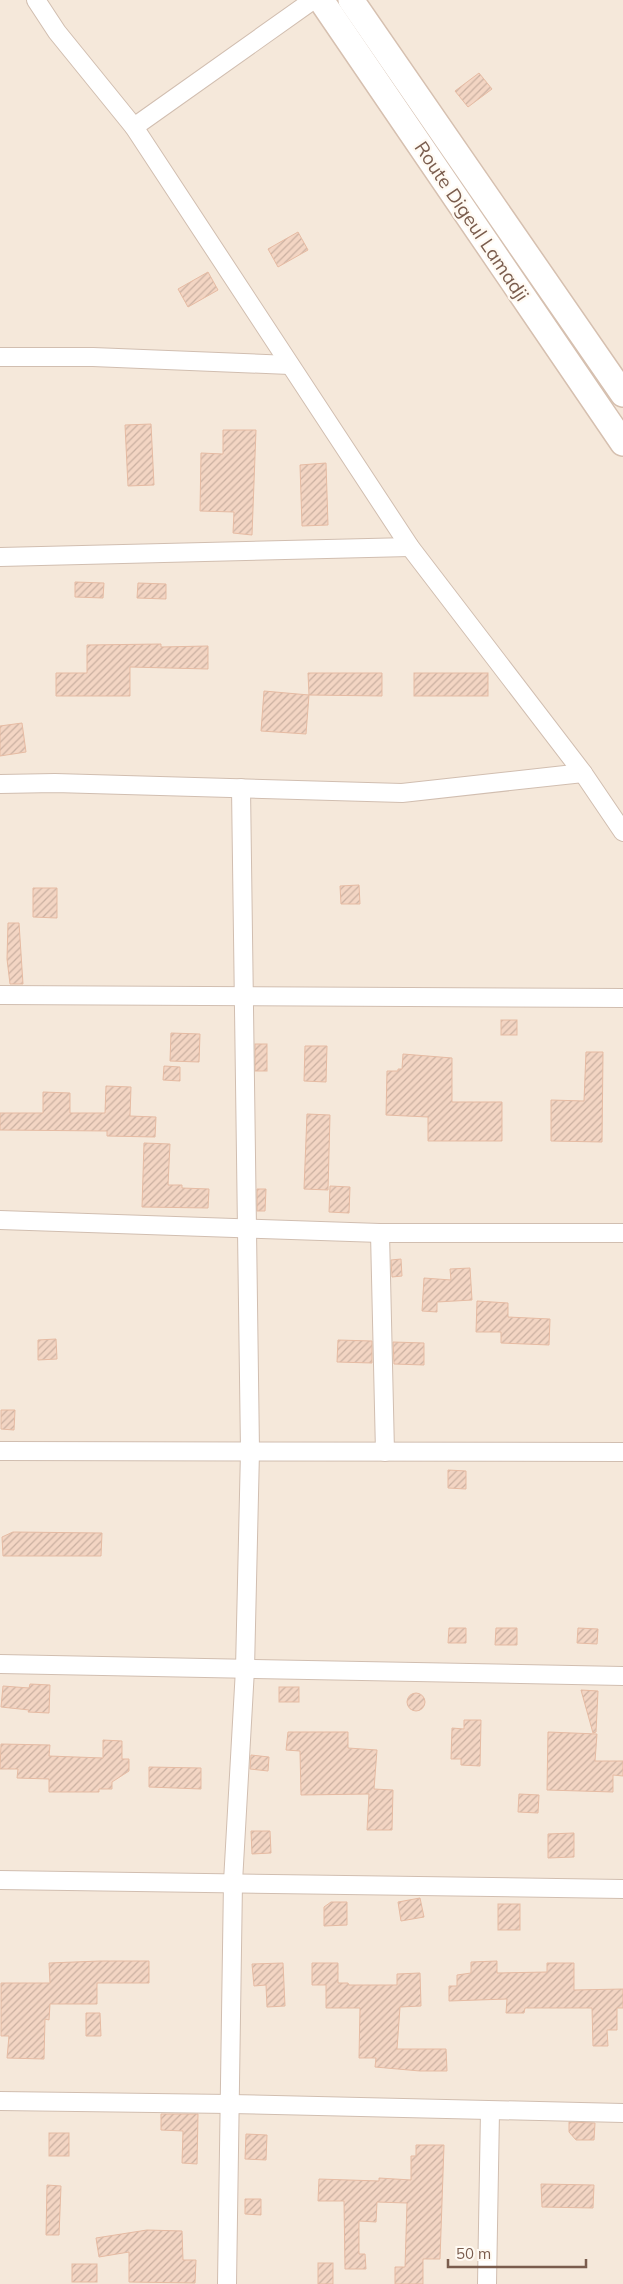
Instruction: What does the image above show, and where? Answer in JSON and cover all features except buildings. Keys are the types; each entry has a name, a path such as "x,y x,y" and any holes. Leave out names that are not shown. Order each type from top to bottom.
{"main road":[{"name":"Route Digeul Lamadji","path":"321,0 623,443"},
{"name":"Route Digeul Lamadji","path":"351,0 623,394"}],"street":[{"path":"36,0 58,32 134,127 410,547 583,774 623,832"},
{"path":"134,127 313,0"},
{"path":"0,356 93,357 290,365"},
{"path":"0,557 410,547"},
{"path":"0,784 55,782 402,793 583,774"},
{"path":"227,2284 233,1882 245,1669 250,1452 241,788"},
{"path":"0,995 623,998"},
{"path":"0,1220 380,1233 623,1233"},
{"path":"380,1233 385,1452"},
{"path":"0,1451 623,1452"},
{"path":"0,1664 623,1676"},
{"path":"0,1880 623,1888"},
{"path":"0,2101 623,2113"},
{"path":"487,2284 490,2111"}],"shaded area":[{"path":"0,0 623,0 623,2284 0,2284"}]}
